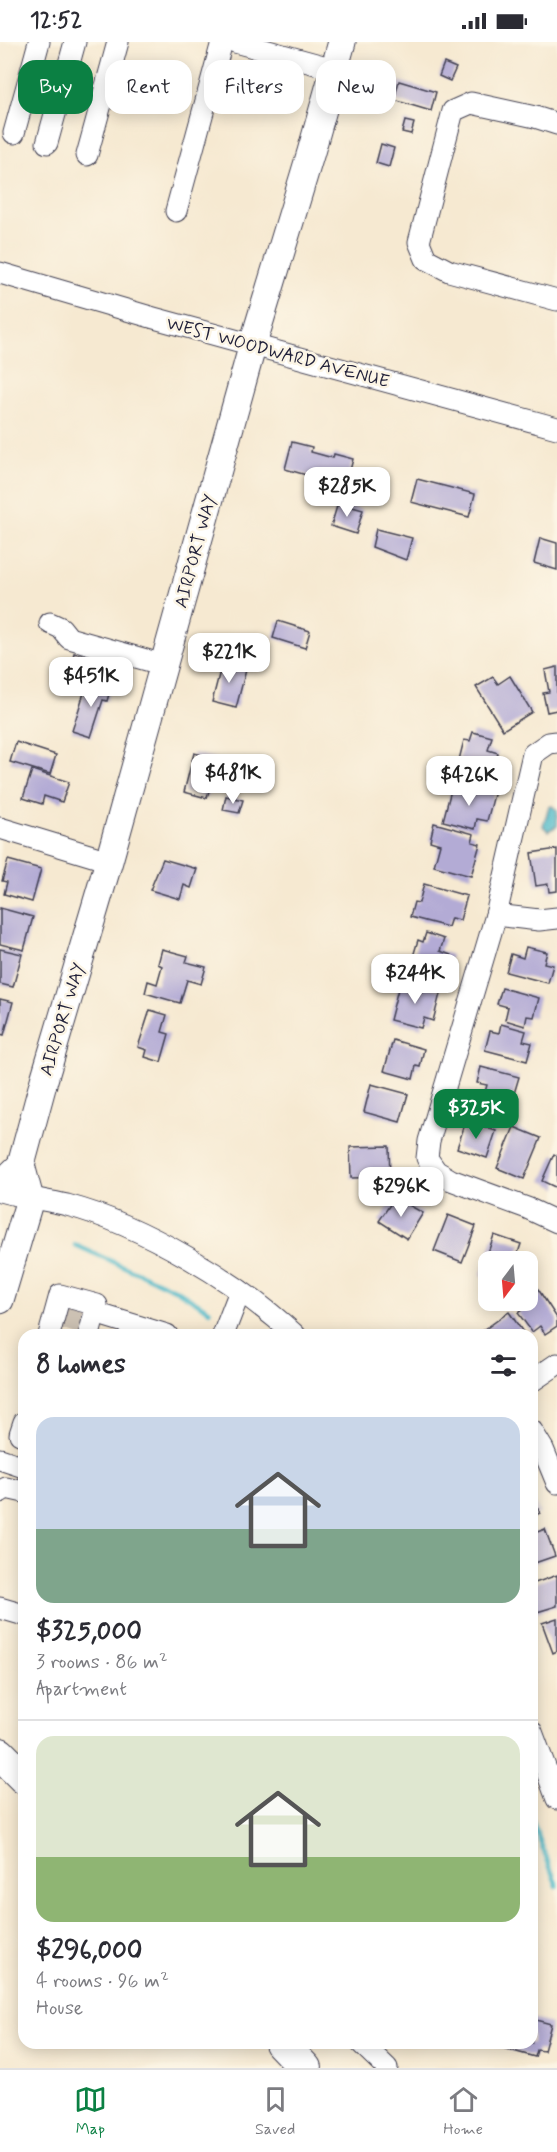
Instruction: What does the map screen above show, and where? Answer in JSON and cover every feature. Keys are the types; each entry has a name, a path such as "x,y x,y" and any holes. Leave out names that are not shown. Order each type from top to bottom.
{"highway":[{"path":"0,1754 18,1772"},
{"path":"287,2049 305,2068"}],"main road":[{"name":"AIRPORT WAY","path":"337,60 342,42"},
{"name":"AIRPORT WAY","path":"30,1199 21,1165 109,861 253,344 322,114"},
{"path":"0,1185 21,1165"},
{"path":"0,1300 30,1199"}],"street":[{"path":"14,133 39,42"},
{"path":"46,143 75,42"},
{"path":"87,155 118,42"},
{"path":"176,211 222,42"},
{"path":"235,42 316,64"},
{"path":"557,124 471,103 453,111 419,242 426,260 449,271 557,300"},
{"name":"WEST WOODWARD AVENUE","path":"0,273 154,318 557,428"},
{"path":"50,623 62,628 69,638 164,665"},
{"path":"557,742 549,743 533,754 496,915 429,1141 427,1158 436,1171 451,1180 527,1208 557,1222"},
{"path":"0,828 109,861"},
{"path":"496,915 539,920 557,918"},
{"path":"0,1191 67,1206 121,1225 181,1254 240,1291 288,1329"},
{"path":"225,1329 240,1291"},
{"path":"75,1324 117,1329"},
{"path":"538,1377 557,1364"},
{"path":"538,1441 557,1483"},
{"path":"0,1459 18,1465"},
{"path":"0,1492 6,1488 18,1491"},
{"path":"0,1608 18,1613"},
{"path":"538,1748 557,1799"},
{"path":"367,2049 387,2068"}],"water":[{"path":"552,806 557,810 557,826 548,831 543,826 549,807"}],"building":[{"path":"444,63 456,68 450,81 439,76"},
{"path":"399,81 436,92 431,111 396,101"},
{"path":"405,121 414,123 411,134 402,132"},
{"path":"381,144 394,148 389,167 376,163"},
{"path":"292,442 312,447 311,452 333,458 334,454 353,459 346,486 285,469"},
{"path":"417,479 475,494 469,517 411,502"},
{"path":"338,503 363,510 356,534 331,526"},
{"path":"376,529 412,538 406,560 372,547"},
{"path":"540,538 557,543 557,570 534,563"},
{"path":"278,621 310,631 305,648 273,638"},
{"path":"74,653 107,661 102,681 69,673"},
{"path":"223,659 247,666 236,708 212,702"},
{"path":"557,667 557,710 547,712 543,693 549,692 545,670"},
{"path":"510,676 532,712 503,730 476,687 493,677 498,684"},
{"path":"88,680 111,687 107,701 103,700 91,737 72,731"},
{"path":"473,732 492,737 488,750 498,753 492,774 458,764 464,740 470,741"},
{"path":"16,742 56,755 50,774 10,762"},
{"path":"194,753 218,759 207,798 184,792"},
{"path":"32,770 69,782 62,802 44,796 42,804 23,798"},
{"path":"452,786 476,793 478,786 495,791 487,821 477,819 475,829 443,821"},
{"path":"226,796 243,800 239,813 223,810"},
{"path":"434,823 474,834 472,842 480,844 471,876 434,866 440,844 430,841"},
{"path":"557,849 557,891 549,892 548,884 536,886 531,853"},
{"path":"163,859 197,869 191,888 184,885 180,899 150,890"},
{"path":"8,860 41,869 32,902 4,894 7,882 2,881"},
{"path":"424,884 467,896 460,920 451,918 448,927 410,917 414,902 419,903"},
{"path":"0,908 33,917 24,950 0,944"},
{"path":"426,933 444,939 440,951 451,955 444,976 427,971 429,965 412,960 418,940 423,942"},
{"path":"526,947 547,952 544,963 553,965 548,983 506,972 511,954 523,958"},
{"path":"0,949 22,954 13,987 0,984"},
{"path":"162,949 188,956 186,962 206,967 201,984 187,980 180,1003 145,993 148,981 157,984 162,966 158,964"},
{"path":"399,985 422,991 424,985 441,990 433,1021 424,1018 421,1028 390,1020"},
{"path":"502,988 539,998 534,1017 527,1016 525,1026 505,1020 508,1007 497,1004"},
{"path":"0,999 13,1002 4,1035 0,1034"},
{"path":"150,1010 167,1015 162,1032 169,1034 161,1062 145,1057 147,1050 138,1047"},
{"path":"501,1024 526,1031 523,1041 532,1043 527,1061 485,1050 490,1031 499,1033"},
{"path":"393,1040 424,1049 420,1067 416,1066 413,1079 384,1071"},
{"path":"481,1067 519,1077 513,1097 505,1095 503,1104 483,1099 487,1085 477,1083"},
{"path":"371,1084 408,1094 400,1122 364,1112"},
{"path":"466,1121 496,1131 487,1158 457,1148"},
{"path":"514,1127 541,1138 524,1179 497,1168"},
{"path":"389,1146 390,1177 351,1178 350,1147"},
{"path":"554,1154 557,1156 557,1188 542,1181"},
{"path":"395,1197 423,1213 407,1239 379,1221"},
{"path":"448,1215 476,1226 462,1262 434,1251"},
{"path":"494,1235 521,1244 519,1251 489,1251"},
{"path":"538,1289 557,1318 557,1326 545,1334 540,1326 530,1329 518,1313 538,1311"},
{"path":"509,1312 521,1329 485,1329"},
{"path":"545,1529 555,1556 538,1562 538,1532"},
{"path":"557,1575 557,1606 538,1612 538,1582"},
{"path":"557,1618 557,1651 553,1653 542,1623"},
{"path":"538,2021 551,2024 544,2051 537,2050 535,2057 506,2049 538,2049"}],"waterway":[{"path":"75,1245 177,1290 210,1311"},
{"path":"538,1836 557,1886"}],"tunnel":[{"path":"63,1318 82,1324"}]}
